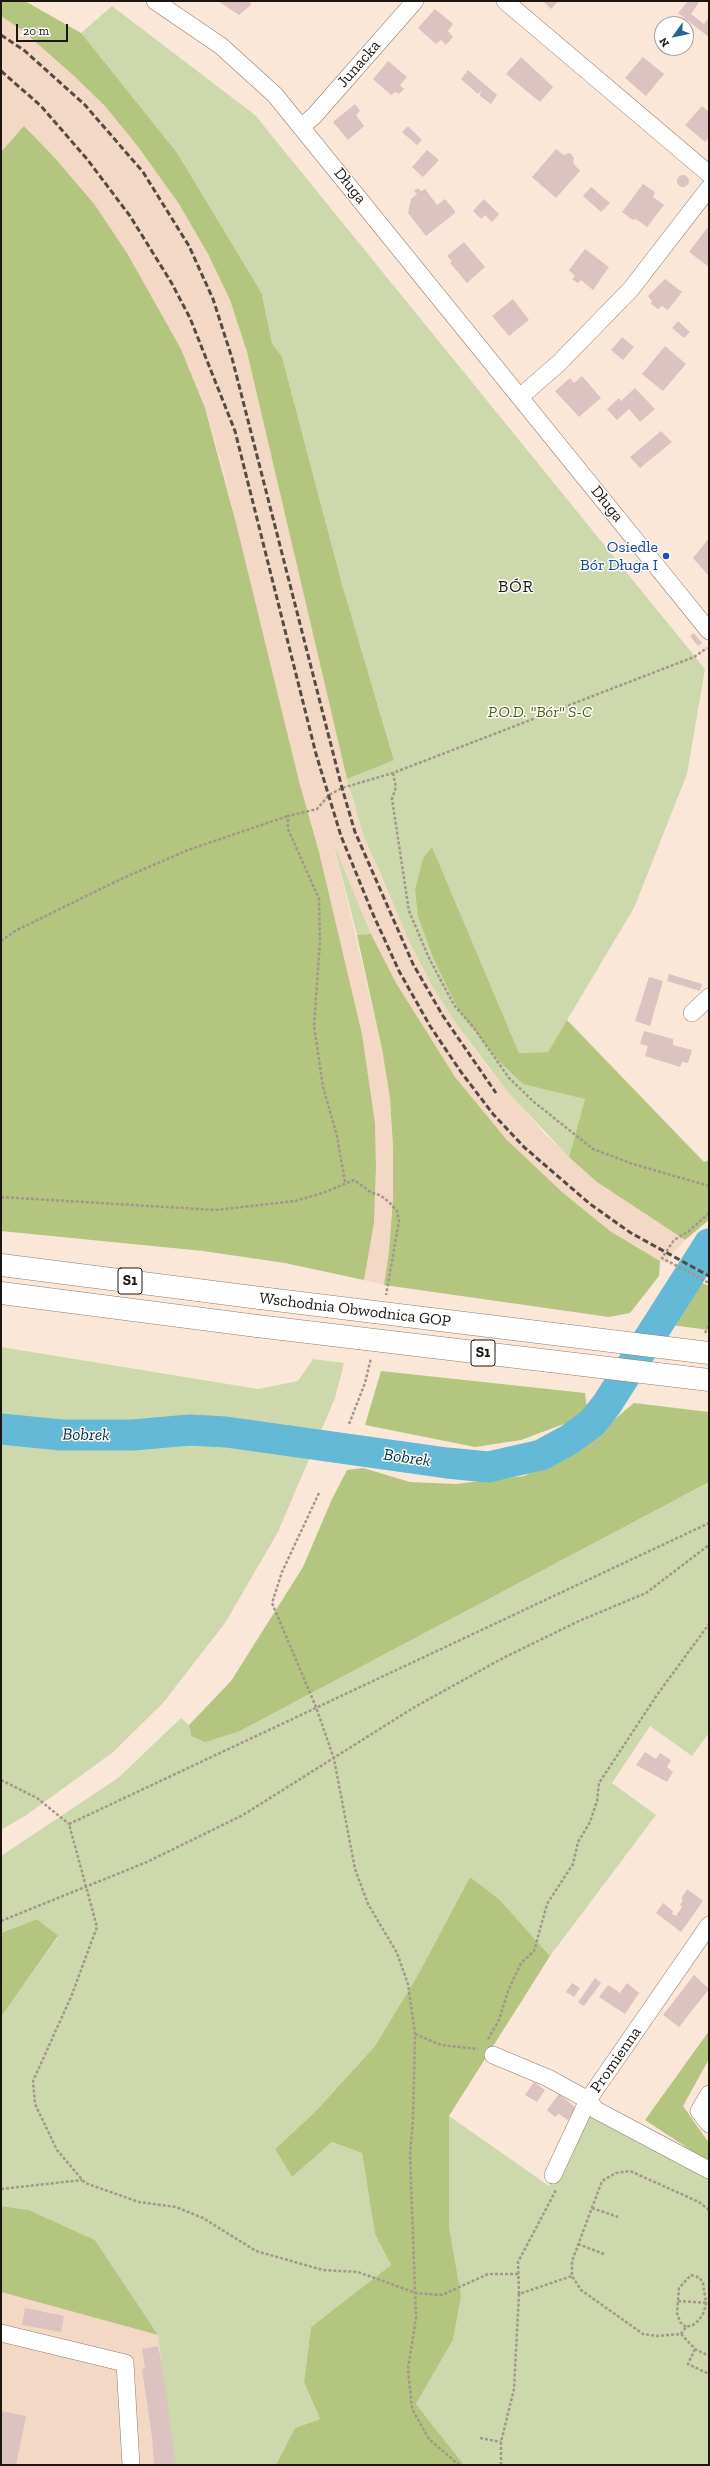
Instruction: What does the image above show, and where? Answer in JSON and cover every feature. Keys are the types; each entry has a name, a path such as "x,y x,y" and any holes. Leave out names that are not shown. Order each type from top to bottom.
{"highway":[{"name":"Wschodnia Obwodnica GOP","path":"1,1265 709,1353"},
{"name":"Wschodnia Obwodnica GOP","path":"1,1293 257,1326 709,1380"}],"street":[{"name":"Junacka","path":"302,126 314,116 415,1"},
{"path":"505,1 709,174"},
{"name":"Długa","path":"165,3 222,46 275,95 302,126 709,631"},
{"path":"520,397 559,362 630,290 709,188"},
{"path":"692,1013 709,997"},
{"name":"Promienna","path":"709,1925 588,2100 596,2110 709,2170"},
{"path":"488,2052 548,2078 588,2100 553,2175"},
{"path":"709,2094 699,2111 709,2124"},
{"path":"1,2333 125,2363 130,2465"}],"path":[{"path":"1,941 15,931 121,879 188,850 288,816 317,809 329,795 342,788 393,773 694,658 709,646"},
{"path":"393,773 396,787 392,799 409,911 429,958 454,1005 474,1028 509,1078 593,1149 633,1164 709,1186"},
{"path":"288,816 290,835 319,899 320,940 314,1026 323,1087 337,1136 345,1182"},
{"path":"1,1196 216,1210 296,1201 323,1193 345,1182 354,1180 372,1194 380,1195 389,1202 396,1211 399,1221 386,1295"},
{"path":"709,1214 689,1231 674,1240 662,1258 709,1283"},
{"path":"319,1493 282,1572 272,1603 316,1707 334,1759 355,1870 368,1904 397,1953 408,1984 415,2034 413,2119 410,2154 416,2318 408,2369 412,2409 429,2440 459,2465"},
{"path":"69,1824 709,1523"},
{"path":"1,1921 147,1862 242,1815 334,1759 413,1708 503,1658 579,1621 646,1593 709,1545"},
{"path":"415,2034 441,2045 488,2052 508,1991 521,1963 534,1951 547,1904 573,1864 578,1842 590,1822 599,1783 657,1695 709,1624"},
{"path":"1,1780 37,1798 69,1824 97,1927 71,1997 33,2081 35,2104 57,2150 85,2183 139,2202 176,2206 203,2218 256,2251 323,2270 358,2272 416,2293 442,2295 488,2274 518,2274"},
{"path":"686,2327 680,2322 677,2313 679,2288 690,2275 700,2278 703,2283 707,2303 699,2320 693,2325 686,2327 681,2334 669,2337 643,2334 581,2290 572,2276 572,2261 605,2178 616,2172 630,2171 699,2202 709,2210"},
{"path":"501,2465 501,2442 514,2389 519,2294 518,2262 557,2189 553,2175"},
{"path":"1,2189 82,2180"},
{"path":"592,2208 618,2217"},
{"path":"578,2244 604,2254"},
{"path":"519,2294 572,2276"},
{"path":"678,2301 707,2303"},
{"path":"681,2334 695,2349 709,2356"},
{"path":"695,2349 688,2364 709,2374"},
{"path":"480,2438 501,2442"}],"shaded area":[{"path":"1,16 23,31 73,75 105,106 139,148 179,204 208,254 230,300 247,352 353,802 382,880 435,991 457,1025 489,1069 545,1134 597,1182 685,1240 664,1263 610,1231 562,1192 506,1139 479,1108 455,1077 395,983 371,934 335,849 382,1049 390,1098 393,1147 393,1198 389,1251 384,1285 364,1280 374,1223 376,1167 375,1123 362,1034 319,852 299,781 221,462 205,408 181,349 127,253 95,205 55,158 25,126 1,152"},
{"path":"1,2292 158,2335 174,2465 1,2465"}],"green space":[{"path":"1,1 25,1 81,33 177,153 262,294 272,343 282,357 342,584 394,760 347,779 247,352 230,300 208,254 179,204 139,148 105,106 73,75 23,31 1,16"},
{"name":"P.O.D. \"Bór\" S-C","path":"112,6 255,115 705,669 687,774 634,908 548,1052 519,1053 432,848 423,858 415,889 497,1059 585,1099 569,1157 507,1091 457,1025 435,991 411,945 363,834 347,779 394,759 342,584 282,357 272,343 262,294 81,33"},
{"path":"24,126 55,158 95,205 127,253 181,349 205,408 236,523 299,781 319,852 362,1034 375,1123 376,1167 374,1223 364,1280 285,1263 203,1251 1,1231 1,152"},
{"path":"334,845 371,934 357,935"},
{"path":"432,847 519,1053 548,1052 567,1020 704,1162 709,1160 709,1220 685,1240 597,1182 569,1157 585,1099 523,1084 497,1059 458,1009 434,960 418,916 415,889 423,858"},
{"path":"371,934 396,983 455,1077 506,1139 562,1192 610,1231 660,1261 659,1276 630,1313 609,1317 384,1285 389,1251 393,1198 393,1147 390,1098 382,1049 357,935"},
{"path":"698,1281 709,1286 709,1330 671,1325"},
{"path":"1,1347 258,1389 298,1381 313,1359 344,1363 335,1398 278,1532 225,1623 163,1703 112,1753 25,1816 1,1830"},
{"path":"381,1371 585,1393 587,1409 569,1422 521,1440 475,1447 365,1425"},
{"path":"634,1403 709,1412 709,1482 240,1731 205,1742 191,1736 189,1725 231,1681 303,1567 332,1499 347,1470 363,1468 410,1482 456,1484 524,1476 579,1449"},
{"path":"709,1482 709,1733 692,1756 650,1726 612,1783 656,1815 550,1956 499,1899 470,1877 419,1973 375,2046 315,2112 275,2149 292,2177 332,2142 362,2153 375,2233 391,2265 311,2327 304,2382 320,2419 295,2428 276,2465 174,2465 158,2335 95,2240 29,2210 1,2206 1,2017 58,1937 37,1919 1,1933 1,1856 118,1778 181,1718 189,1725 191,1736 240,1731"},
{"path":"470,1877 499,1899 550,1956 449,2116 449,2227 461,2296 453,2340 416,2404 464,2465 276,2465 295,2428 320,2419 304,2382 311,2327 391,2265 375,2234 362,2153 332,2142 292,2177 275,2149 315,2112 375,2046 419,1973"},
{"path":"37,1919 58,1936 1,2017 1,1933"},
{"path":"709,2031 709,2059 683,2106 709,2143 709,2162 645,2120"},
{"path":"589,2114 709,2175 709,2465 464,2465 416,2404 453,2340 460,2296 449,2227 449,2116 549,2186"},
{"path":"1,2206 29,2210 95,2240 158,2335 1,2292"}],"building":[{"path":"218,1 250,1 251,5 239,15"},
{"path":"543,1 558,1 551,9"},
{"path":"688,1 700,1 691,14 694,16 682,16 678,13"},
{"path":"435,9 453,24 448,31 453,37 446,45 441,40 436,44 418,28"},
{"path":"694,16 704,24 709,17 709,37 694,25"},
{"path":"521,57 553,87 540,102 506,74"},
{"path":"643,57 664,74 646,96 625,78"},
{"path":"388,61 407,77 400,85 404,89 399,94 395,92 391,95 373,79"},
{"path":"468,70 497,95 491,104 480,96 481,91 478,94 461,79"},
{"path":"355,104 360,111 356,115 364,126 348,140 333,122"},
{"path":"702,106 709,112 709,137 705,142 685,125"},
{"path":"408,126 422,140 417,145 402,132"},
{"path":"556,149 563,155 570,153 574,158 573,163 580,171 556,198 532,177"},
{"path":"427,150 439,160 423,177 412,167"},
{"path":"683,175 687,177 689,181 687,185 683,187 679,185 677,181 679,177"},
{"path":"643,184 655,192 653,197 664,205 647,227 636,219 633,220 622,212"},
{"path":"591,187 610,203 601,212 583,196"},
{"path":"418,188 421,191 425,189 437,205 445,199 455,211 455,213 426,236 408,213 411,199 417,194 414,191"},
{"path":"484,199 499,214 492,222 485,215 481,219 473,211"},
{"path":"707,228 709,230 709,267 689,252"},
{"path":"464,242 485,267 467,283 450,263 452,261 447,256"},
{"path":"585,249 609,267 593,290 581,280 578,283 572,279 575,276 569,270"},
{"path":"665,279 682,292 668,310 662,306 658,309 651,304 652,301 648,296"},
{"path":"513,299 529,320 509,336 492,316"},
{"path":"678,321 690,332 684,338 672,328"},
{"path":"622,337 634,347 623,360 611,350"},
{"path":"665,346 686,364 663,391 642,374"},
{"path":"582,376 601,398 579,417 555,391 570,378 574,383"},
{"path":"635,388 655,409 640,422 629,409 617,420 607,409 619,398 621,401"},
{"path":"661,431 672,442 640,468 630,457"},
{"path":"709,538 709,576 693,558"},
{"path":"694,633 702,643 698,646 690,636"},
{"path":"669,974 702,984 700,991 667,981"},
{"path":"649,977 663,981 650,1026 635,1021"},
{"path":"644,1031 673,1039 673,1045 692,1050 688,1063 682,1062 680,1067 645,1056 648,1046 640,1044"},
{"path":"645,1752 656,1759 660,1753 671,1760 667,1767 673,1772 667,1782 636,1765"},
{"path":"687,1889 703,1901 681,1932 656,1913 663,1903 673,1911 672,1914 676,1916 682,1907 680,1905 683,1900 681,1899"},
{"path":"694,1975 709,1989 679,2027 663,2015"},
{"path":"595,1978 601,1983 584,2006 578,2002"},
{"path":"572,1983 580,1988 574,1997 566,1992"},
{"path":"627,1983 639,1993 625,2014 599,1997 608,1985 620,1993"},
{"path":"534,2082 545,2090 537,2102 525,2095"},
{"path":"559,2094 576,2108 568,2120 559,2114 555,2117 547,2110"},
{"path":"25,2308 64,2316 61,2332 22,2325"},
{"path":"158,2346 176,2465 154,2465 152,2437 142,2369 145,2368 142,2349"},
{"path":"1,2411 26,2416 16,2465 1,2465"}],"waterway":[{"name":"Bobrek","path":"1,1429 61,1435 133,1435 190,1430 226,1432 447,1463 488,1467 541,1455 567,1441 592,1423 607,1404 709,1244"}],"railway":[{"path":"1,35 25,51 85,105 143,172 189,246 213,299 232,358 342,788 355,832 413,964 443,1016 496,1093"},
{"path":"1,71 41,106 87,159 130,216 171,282 190,318 235,431 316,754 341,836 372,912 399,971 430,1026 461,1072 493,1114 524,1147 590,1204 631,1233 709,1276"}],"place":[{"name":"Osiedle Bór Długa I","path":"666,556"}],"district":[{"name":"BÓR","path":"516,587"}]}
